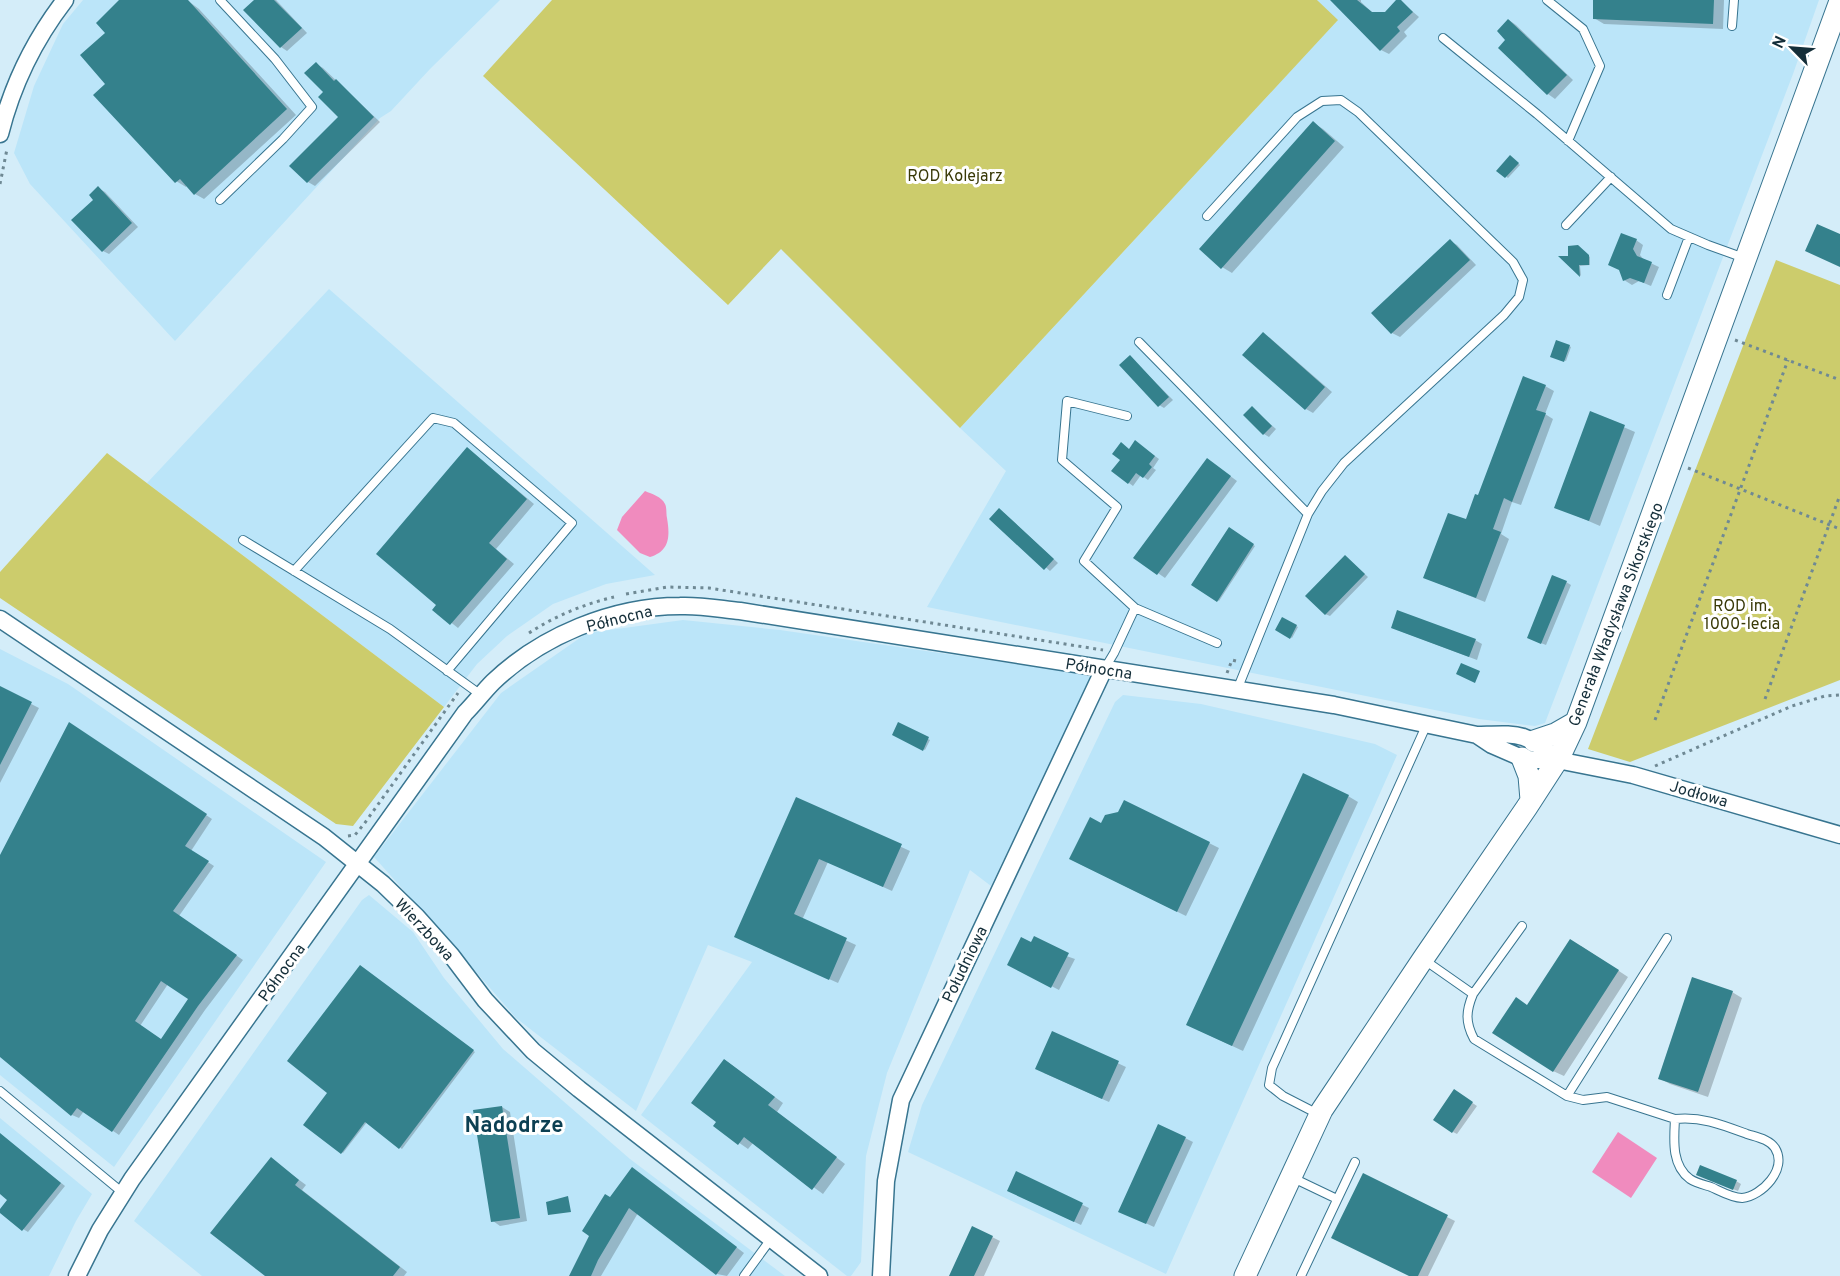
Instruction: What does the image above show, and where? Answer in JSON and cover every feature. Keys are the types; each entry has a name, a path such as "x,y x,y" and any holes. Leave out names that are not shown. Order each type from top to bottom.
{"street":[{"path":"0,134 7,107 22,71 40,37 65,0"},
{"name":"Generała Władysława Sikorskiego","path":"1245,1276 1320,1115 1531,800 1557,760 1576,722 1840,1"},
{"name":"Północna","path":"77,1276 100,1230 123,1193 465,713 494,682 531,652 564,634 605,618 642,609 680,606 740,611 1335,705 1477,735 1525,736 1557,760"},
{"name":"Wierzbowa","path":"0,619 324,837 358,864 417,917 451,955 485,1000 533,1051 819,1276"},
{"name":"Południowa","path":"881,1276 886,1181 901,1100 1104,669"},
{"path":"1534,741 1555,734 1576,722"},
{"name":"Północna","path":"1477,735 1492,745 1522,758 1557,760"},
{"path":"1522,758 1529,776 1531,800"},
{"name":"Jodłowa","path":"1557,760 1633,775 1840,835"}],"lane":[{"path":"220,0 274,59 312,107 283,139 220,200"},
{"path":"1547,0 1583,29 1600,66 1568,141"},
{"path":"1732,26 1734,0"},
{"path":"1443,38 1671,229 1747,259"},
{"path":"1207,216 1297,117 1322,101 1341,100 1358,112 1513,262 1523,280 1518,297 1504,315 1344,463 1322,491 1308,514 1237,690"},
{"path":"1566,225 1611,177"},
{"path":"1667,295 1689,237"},
{"path":"1139,342 1308,514"},
{"path":"1127,416 1067,401 1062,460 1117,507 1084,561 1136,608 1217,643"},
{"path":"294,571 433,418 454,423 572,523 447,671"},
{"path":"243,540 390,629 481,695"},
{"path":"1104,669 1136,608"},
{"path":"1320,1115 1283,1096 1269,1085 1272,1068 1426,726"},
{"path":"1522,926 1473,994 1467,1010 1467,1027 1474,1039 1567,1096 1584,1100 1607,1097 1675,1119 1709,1120 1768,1141 1776,1149 1778,1161 1775,1175 1765,1187 1751,1196 1739,1198 1689,1179 1676,1162 1675,1119"},
{"path":"1567,1096 1667,938"},
{"path":"1423,959 1473,994"},
{"path":"0,1091 123,1193"},
{"path":"1301,1276 1355,1162"},
{"path":"1291,1177 1337,1199"},
{"path":"744,1276 771,1239"}],"path":[{"path":"1719,334 1840,380"},
{"path":"1655,720 1788,360"},
{"path":"1672,462 1840,529"},
{"path":"1765,699 1840,495"},
{"path":"525,635 588,603 667,587 709,588 864,611 1114,653"},
{"path":"1225,674 1232,660 1247,665"},
{"path":"340,834 355,835 454,697 466,685"},
{"path":"1633,775 1792,706 1825,696 1840,695"}],"shaded area":[{"path":"83,0 500,0 391,111 380,118 175,341 30,184 14,153 34,86 63,24"},
{"path":"1317,0 1819,0 1793,74 1545,723 1535,726 1479,719 927,607 1006,471 960,428 1337,21"},
{"path":"329,289 655,575 606,584 553,604 507,636 477,664 444,707 147,483"},
{"path":"645,491 664,502 668,525 665,547 650,557 640,553 617,530 622,517"},
{"path":"683,620 780,630 1092,675 991,886 970,870 887,1073 866,1156 861,1262 851,1276 847,1276 641,1115 752,962 708,945 636,1111 516,1018 374,857 501,693 587,633"},
{"path":"0,649 68,684 326,862 114,1167 0,1075"},
{"path":"1123,695 1201,704 1375,744 1397,755 1166,1274 908,1152 922,1105 1115,702"},
{"path":"369,895 413,932 444,978 503,1049 630,1159 785,1276 202,1276 134,1221 362,900"},
{"path":"0,1118 92,1194 49,1276 0,1276"},
{"path":"1618,1132 1657,1158 1631,1198 1592,1172"}],"green space":[{"name":"ROD Kolejarz","path":"552,0 1317,0 1338,20 960,428 781,249 728,305 483,76"},
{"name":"ROD im. 1000-lecia","path":"1776,260 1840,285 1840,680 1630,762 1588,749"},
{"path":"107,453 444,707 353,826 336,824 0,598 0,572"}],"building":[{"path":"119,0 188,0 287,109 194,195 180,179 175,183 93,95 105,84 80,55 105,33 96,23"},
{"path":"254,0 274,0 302,28 280,48 243,10"},
{"path":"1330,0 1357,0 1372,12 1385,12 1396,0 1401,0 1413,12 1397,27 1400,31 1380,51"},
{"path":"1593,0 1714,0 1713,24 1593,19"},
{"path":"1508,19 1567,75 1547,95 1498,48 1505,40 1497,31"},
{"path":"316,62 374,117 307,183 289,166 338,117 318,97 323,92 304,73"},
{"path":"1313,121 1335,141 1221,269 1199,249"},
{"path":"1510,155 1519,163 1505,178 1496,171"},
{"path":"98,186 132,223 102,252 71,220 93,200 89,195"},
{"path":"1817,224 1840,234 1840,267 1805,251"},
{"path":"1621,233 1637,239 1633,249 1637,256 1652,262 1644,283 1630,278 1623,281 1619,270 1608,265"},
{"path":"1450,239 1470,260 1391,334 1371,313"},
{"path":"1578,245 1589,255 1589,265 1579,265 1580,277 1558,256 1568,256 1568,246"},
{"path":"1263,332 1325,387 1305,410 1242,355"},
{"path":"1556,340 1570,345 1564,362 1550,357"},
{"path":"1130,355 1169,397 1158,407 1119,365"},
{"path":"1523,376 1546,385 1536,410 1546,413 1512,502 1504,498 1493,529 1501,532 1476,598 1423,578 1448,513 1466,519 1475,494 1478,495"},
{"path":"1252,406 1272,426 1263,435 1243,415"},
{"path":"1590,411 1625,425 1589,521 1554,508"},
{"path":"1135,440 1155,456 1149,464 1152,467 1143,478 1136,473 1128,484 1111,471 1120,460 1112,454 1121,442 1129,449"},
{"path":"467,447 527,499 489,543 507,559 450,625 432,610 436,605 376,554"},
{"path":"1207,458 1231,476 1157,575 1133,558"},
{"path":"999,508 1054,559 1044,570 989,519"},
{"path":"1229,527 1254,544 1217,602 1191,585"},
{"path":"1345,555 1365,574 1325,615 1305,596"},
{"path":"1552,575 1567,581 1541,644 1527,638"},
{"path":"1397,610 1476,639 1469,657 1391,628"},
{"path":"1282,617 1297,625 1290,639 1275,630"},
{"path":"1461,663 1480,671 1475,683 1456,674"},
{"path":"0,686 32,702 0,765"},
{"path":"69,722 207,814 185,846 209,861 173,911 237,955 198,1006 112,1132 77,1108 71,1116 0,1057 0,855","holes":["161,981 188,999 161,1039 135,1021"]},
{"path":"898,722 929,737 923,751 892,735"},
{"path":"1303,773 1349,795 1232,1046 1186,1025"},
{"path":"796,797 902,844 883,887 819,859 794,914 847,938 829,980 734,937"},
{"path":"1124,800 1210,842 1177,912 1069,859 1090,817 1101,823 1105,815 1118,812"},
{"path":"1034,936 1069,953 1051,988 1007,965 1021,937 1031,942"},
{"path":"1570,939 1619,970 1553,1072 1492,1033 1516,997 1527,1005"},
{"path":"360,965 474,1050 399,1149 365,1122 341,1154 303,1125 327,1093 287,1061"},
{"path":"1692,977 1733,991 1698,1092 1658,1079"},
{"path":"1052,1031 1119,1061 1102,1099 1035,1069"},
{"path":"724,1059 775,1097 768,1105 837,1157 812,1190 744,1137 738,1145 713,1126 716,1122 691,1103"},
{"path":"1454,1089 1473,1102 1452,1133 1433,1120"},
{"path":"502,1106 520,1218 491,1222 473,1110"},
{"path":"1158,1124 1186,1137 1146,1224 1118,1212"},
{"path":"0,1133 61,1183 22,1231 0,1213 0,1209 7,1200 0,1194"},
{"path":"271,1157 299,1180 295,1185 400,1267 393,1276 265,1276 210,1233"},
{"path":"1700,1165 1737,1180 1733,1190 1696,1175"},
{"path":"632,1167 737,1247 716,1275 629,1208 591,1276 569,1276 589,1236 582,1231 605,1194 610,1197"},
{"path":"1016,1171 1083,1203 1074,1222 1007,1191"},
{"path":"1363,1173 1448,1215 1418,1276 1409,1276 1331,1238"},
{"path":"568,1196 571,1212 548,1215 546,1202"},
{"path":"972,1226 993,1236 974,1276 949,1276"}],"district":[{"name":"Nadodrze","path":"514,1124"}]}
